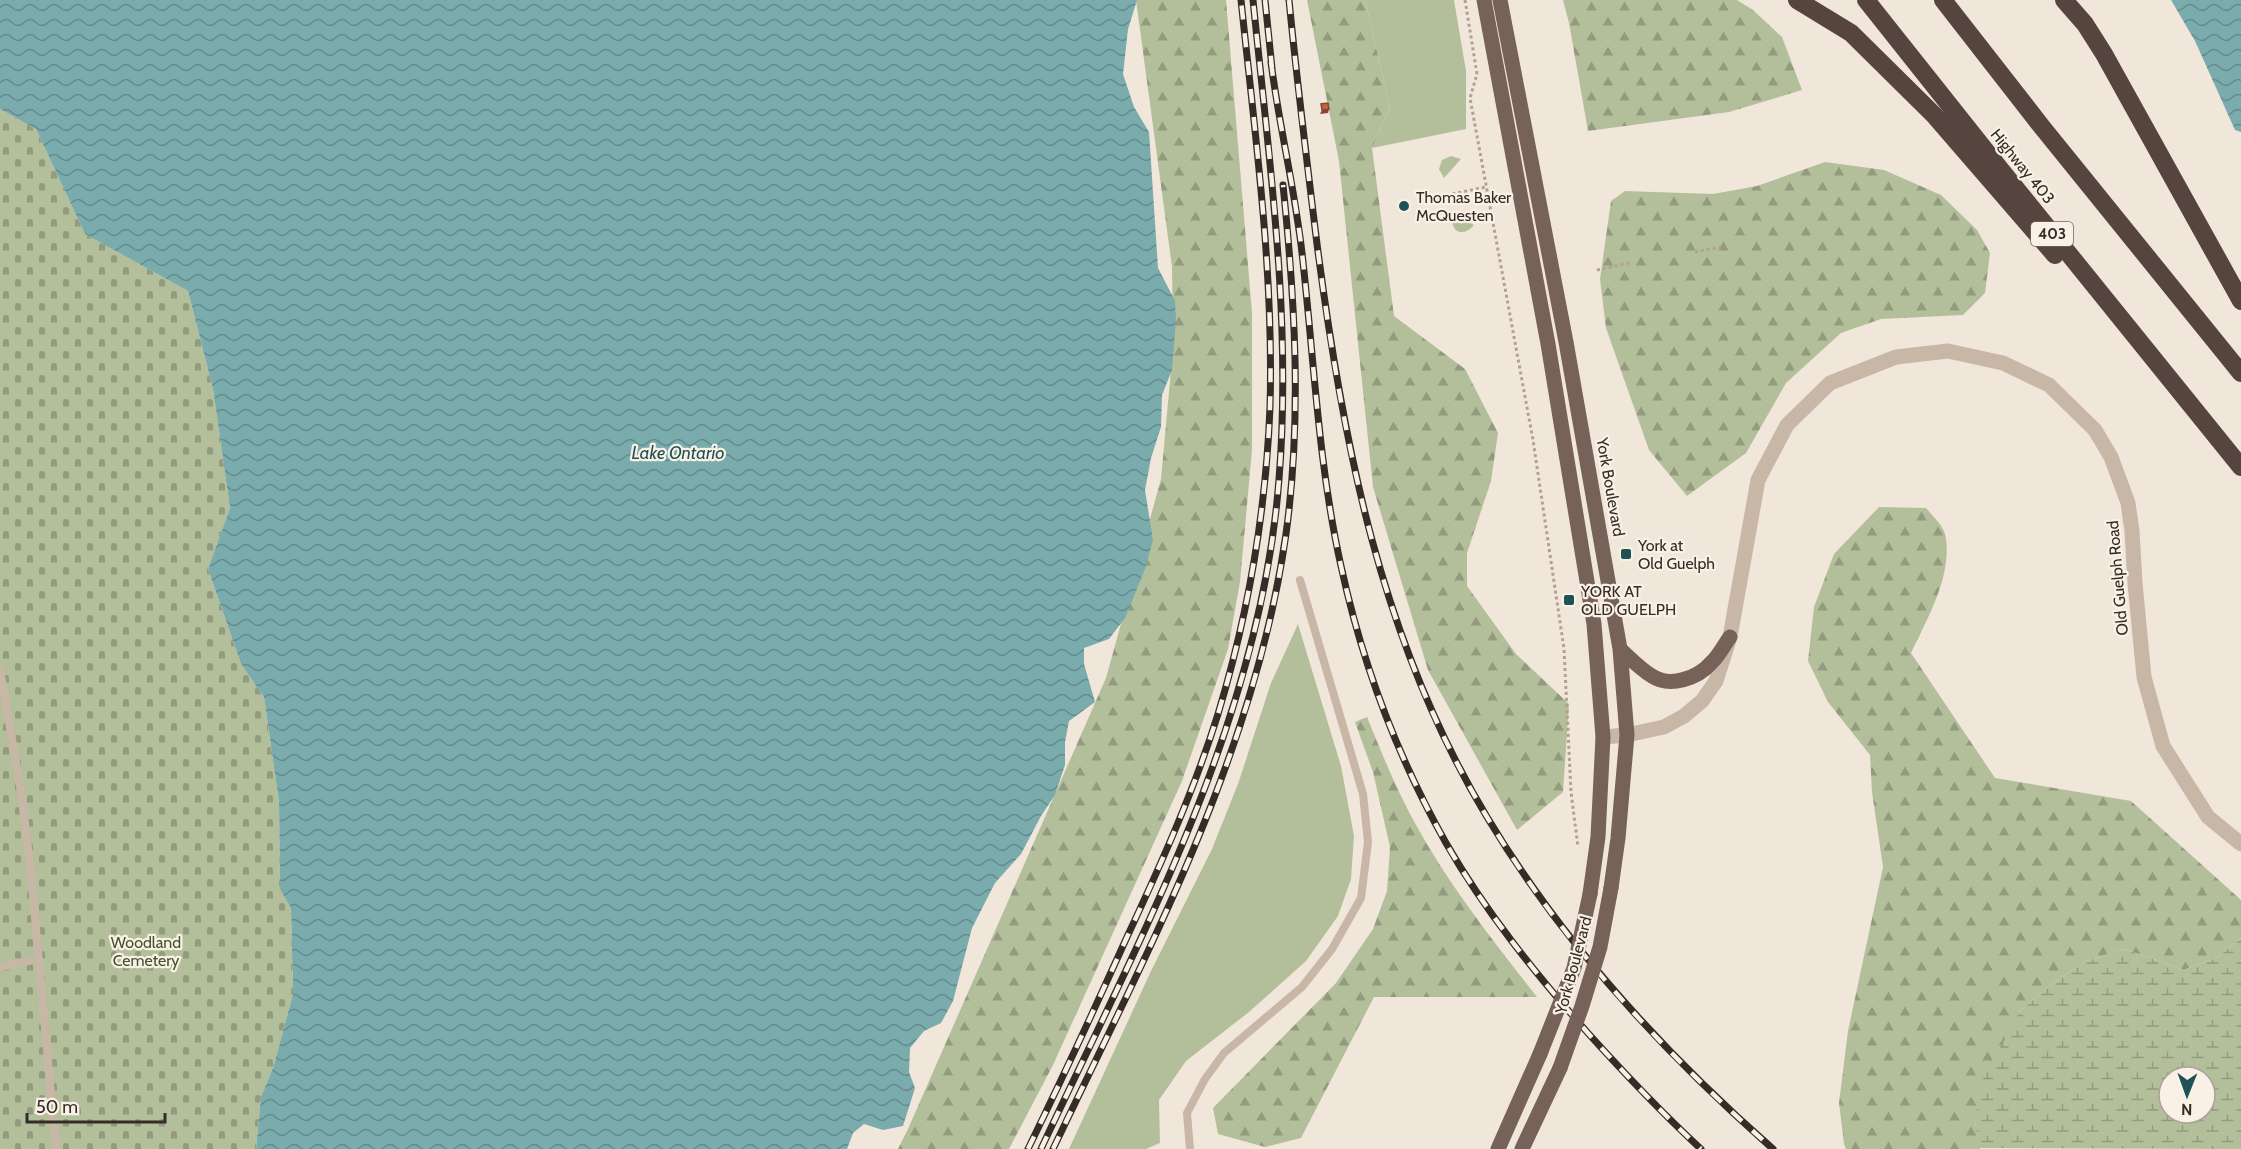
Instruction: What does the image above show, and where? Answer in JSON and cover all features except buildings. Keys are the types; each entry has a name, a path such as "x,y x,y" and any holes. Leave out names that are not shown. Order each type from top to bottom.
{"highway":[{"path":"1797,0 1851,33 1934,115 2028,226 2162,370"},
{"name":"Highway 403","path":"1866,0 2241,467"},
{"path":"1943,0 2042,127 2241,373"},
{"path":"2064,0 2085,24 2104,54 2241,301"}],"main road":[{"name":"York Boulevard","path":"1484,0 1548,344 1587,576 1594,624 1603,737 1598,837 1590,894 1574,968 1540,1054 1498,1149"},
{"name":"York Boulevard","path":"1500,0 1566,342 1620,649 1627,735 1618,838 1600,947 1560,1068 1522,1149"},
{"path":"1620,649 1652,677 1663,681 1676,681 1688,679 1710,664 1730,637"}],"street":[{"name":"Old Guelph Road","path":"1603,737 1627,735 1664,727 1684,716 1702,701 1716,681 1730,637 1758,480 1787,424 1830,383 1896,357 1948,351 2003,363 2049,385 2095,430 2112,457 2128,503 2144,677 2163,746 2208,817 2241,844"}],"lane":[{"path":"1190,1149 1187,1113 1205,1079 1224,1053 1302,987 1332,949 1361,898 1368,842 1363,794 1300,580"},
{"path":"0,670 20,785 39,958 56,1149"},
{"path":"0,967 39,958"}],"path":[{"path":"1465,0 1478,74 1470,98 1533,440 1564,649 1571,792 1579,855"},
{"path":"1423,200 1486,188"},
{"path":"1695,252 1721,247"},
{"path":"1597,270 1629,263"}],"green space":[{"path":"1136,0 1226,0 1252,313 1252,450 1240,582 1228,649 1182,781 1053,1065 1009,1149 898,1149 1106,678 1161,479 1173,348 1172,267"},
{"path":"1307,0 1365,0 1390,107 1372,148 1394,316 1465,369 1498,433 1491,481 1467,553 1467,586 1516,654 1569,704 1563,792 1517,830 1428,670 1373,487 1339,161"},
{"path":"1365,0 1454,0 1466,71 1466,129 1372,148 1390,107"},
{"path":"1563,0 1737,0 1753,10 1782,37 1802,90 1729,112 1588,131"},
{"name":"Woodland Cemetery","path":"0,109 36,129 85,234 188,291 213,389 230,508 208,569 241,664 264,697 279,802 280,888 291,908 293,994 273,1068 261,1097 256,1149 0,1149"},
{"path":"1451,156 1461,159 1444,178 1439,169 1442,160"},
{"path":"1825,162 1884,170 1941,195 1977,230 1990,253 1985,293 1963,315 1881,319 1841,333 1786,383 1746,453 1687,496 1649,450 1606,328 1600,279 1611,201 1625,191 1713,194 1757,186"},
{"path":"1453,214 1474,225 1465,232 1458,231 1453,225"},
{"path":"1879,507 1926,508 1944,531 1947,549 1942,580 1931,611 1911,653 1995,778 2131,801 2241,900 2241,938 2218,957 2184,970 2125,949 2086,961 2053,983 2020,1011 1975,1121 1980,1149 1846,1149 1844,1144 1839,1103 1848,1031 1883,867 1872,792 1870,755 1828,702 1808,661 1814,607 1834,554"},
{"path":"1298,624 1341,766 1354,836 1351,879 1338,916 1306,961 1249,1012 1186,1061 1159,1100 1160,1143 1146,1149 1069,1149 1151,971 1212,849 1238,784 1271,683"},
{"path":"1367,717 1402,799 1429,848 1473,914 1537,997 1374,997 1301,1138 1265,1147 1218,1134 1213,1108 1336,983 1373,929 1387,891 1390,847 1373,772 1355,722"},
{"path":"2241,938 2241,1149 1979,1148 1975,1121 1983,1079 2020,1011 2053,983 2086,961 2125,949 2184,970 2218,957"}],"water":[{"name":"Lake Ontario","path":"0,0 1137,0 1128,29 1123,74 1134,107 1149,132 1158,268 1175,301 1176,320 1172,370 1162,395 1161,427 1151,458 1145,490 1153,540 1145,569 1125,618 1109,639 1084,648 1084,664 1095,702 1069,721 1065,742 1065,765 1055,795 1021,854 995,883 972,928 953,1001 941,1023 924,1031 910,1048 909,1072 915,1088 903,1126 883,1130 864,1124 853,1133 847,1149 256,1149 261,1097 273,1068 293,994 291,908 280,889 279,802 264,697 241,664 208,569 230,508 213,389 188,291 85,234 36,129 0,109"},
{"path":"2171,0 2241,0 2241,132 2235,130 2195,41"}],"railway":[{"path":"1028,1149 1176,827 1218,714 1247,601 1260,524 1268,446 1270,356 1262,203 1241,0"},
{"path":"1041,1149 1156,906 1191,824 1222,740 1248,655 1268,568 1279,479 1283,359 1272,180 1253,0"},
{"path":"1265,0 1272,68"},
{"path":"1289,0 1317,244 1340,394 1354,467 1372,540 1393,611 1419,681 1450,750 1487,817 1548,909 1617,994 1654,1035 1773,1149"},
{"path":"1271,62 1299,229 1317,410 1333,527 1359,638 1383,708 1428,810 1461,868 1494,917 1587,1032 1642,1092 1701,1149"},
{"path":"1053,1149 1125,1000 1193,850 1250,695 1271,615 1286,534 1294,447 1295,360 1291,272 1283,185"}],"place":[{"name":"Thomas Baker McQuesten","path":"1404,206"},
{"name":"York at Old Guelph","path":"1626,554"},
{"name":"YORK AT OLD GUELPH","path":"1569,600"}]}
